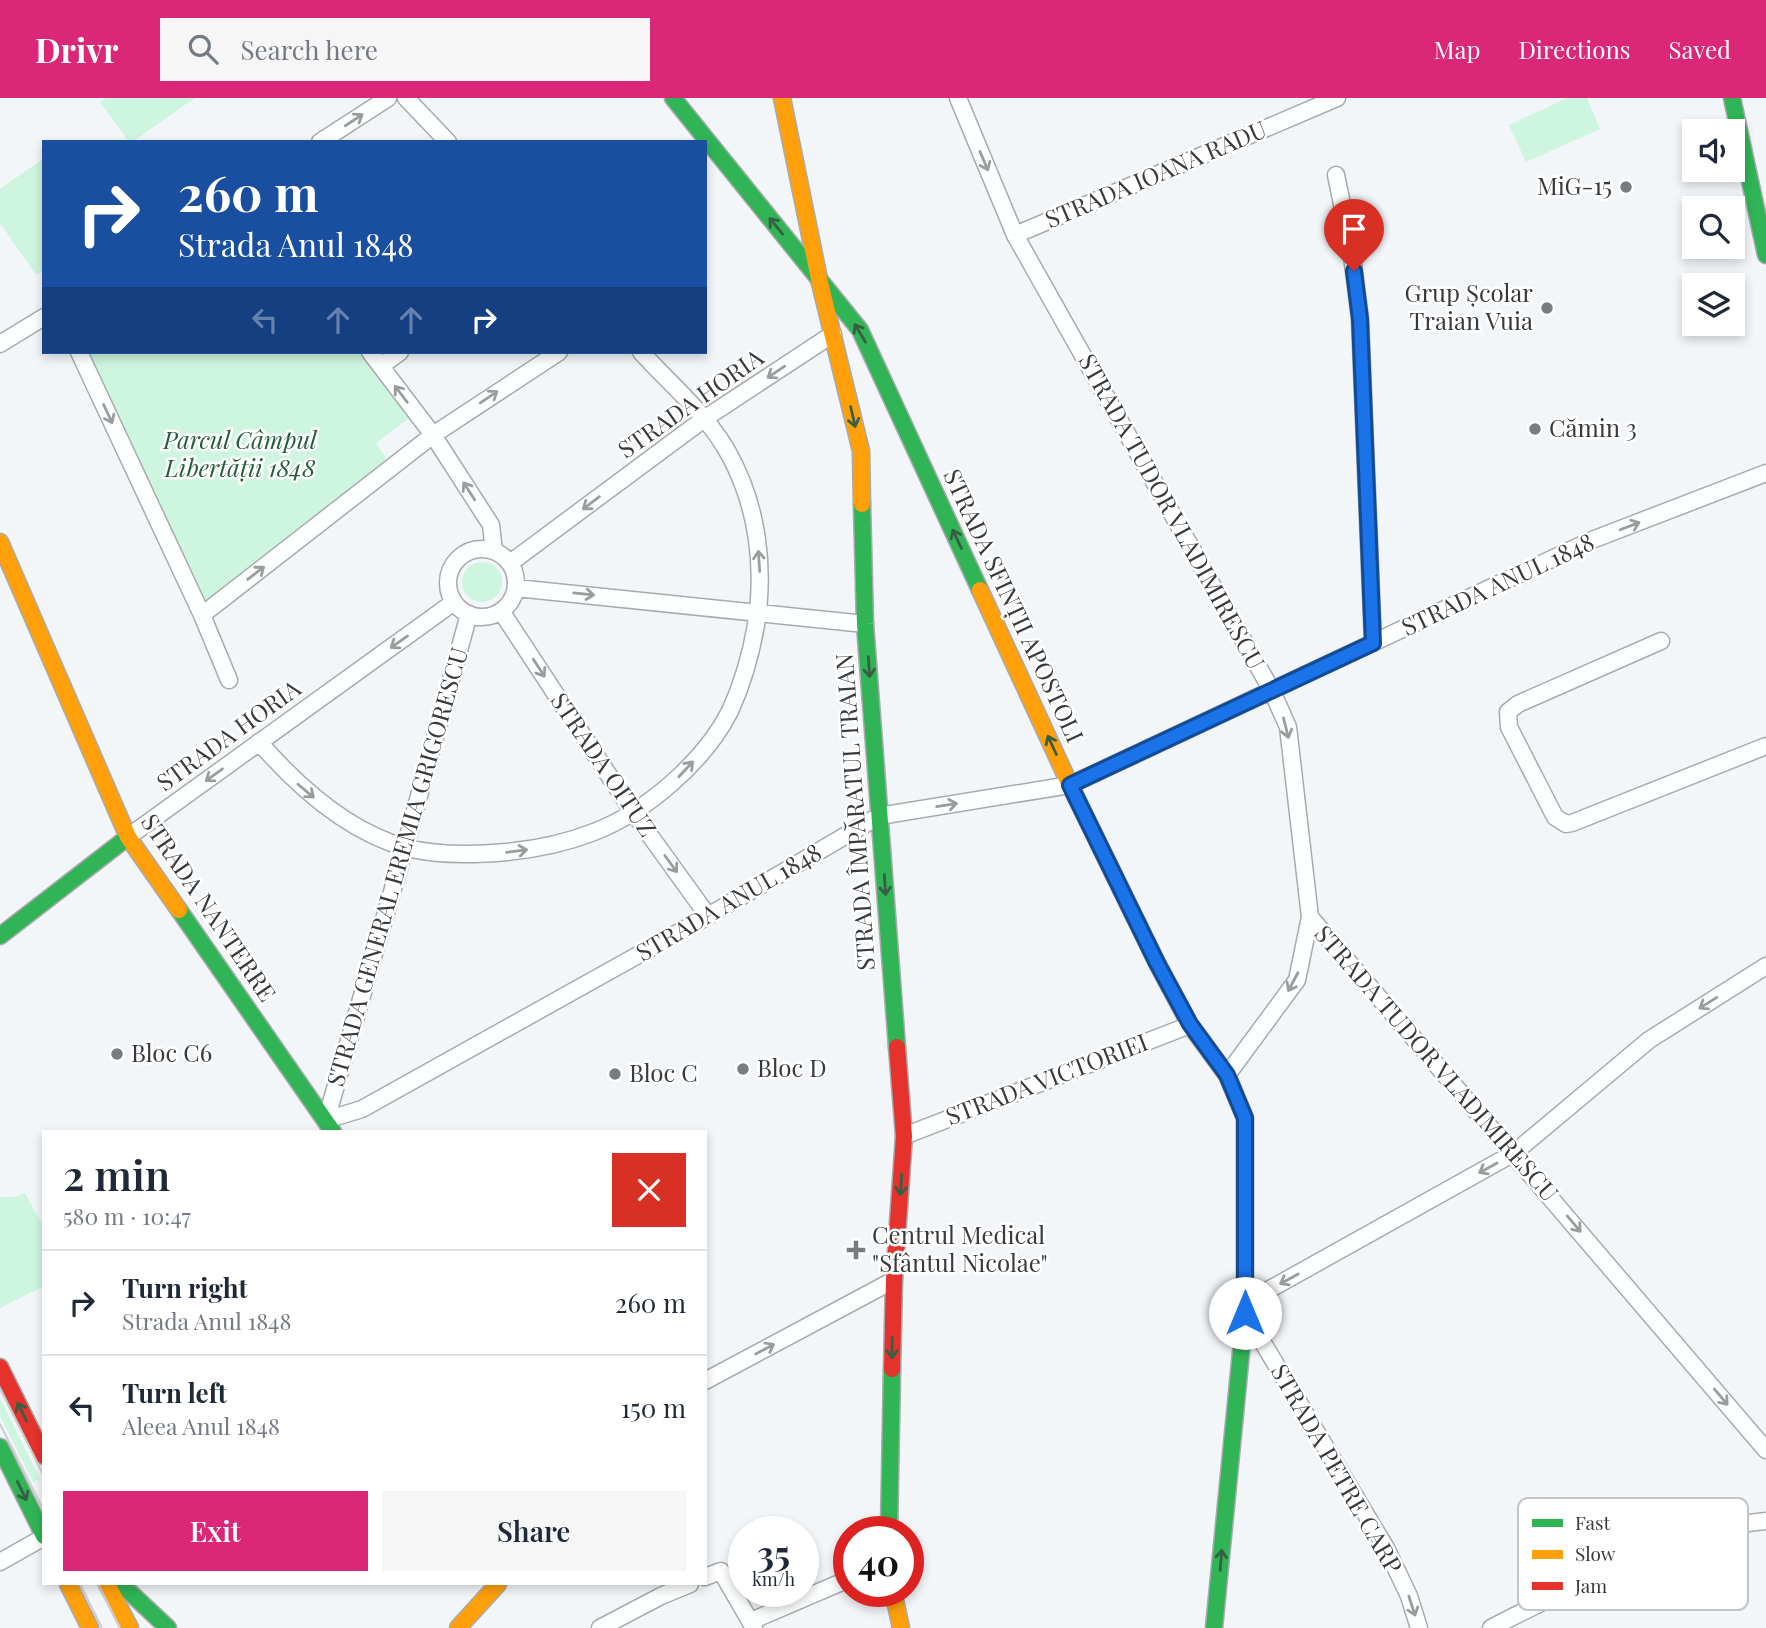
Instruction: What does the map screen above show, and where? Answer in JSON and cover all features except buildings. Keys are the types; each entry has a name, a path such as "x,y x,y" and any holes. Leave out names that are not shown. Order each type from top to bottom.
{"street":[{"path":"323,140 388,98"},
{"path":"406,98 446,140"},
{"name":"STRADA SFINȚII APOSTOLI","path":"673,98 707,140"},
{"name":"STRADA ÎMPĂRATUL TRAIAN","path":"782,98 819,279 861,451 865,624 904,1136 894,1280 889,1516"},
{"name":"STRADA TUDOR VLADIMIRESCU","path":"958,98 1015,235 1272,691 1287,727 1310,917 1766,1450"},
{"name":"STRADA IOANA RADU","path":"1015,235 1336,98"},
{"path":"1732,98 1766,255"},
{"name":"STRADA SFINȚII APOSTOLI","path":"707,140 860,330 1070,785 1157,963 1190,1024 1227,1075 1245,1118 1245,1308 1214,1628"},
{"path":"1336,175 1351,248 1360,319 1373,643"},
{"path":"0,344 42,318"},
{"name":"STRADA HORIA","path":"510,563 704,419 833,334"},
{"path":"80,354 202,615 229,680"},
{"path":"372,354 433,435 491,525 494,551"},
{"path":"381,366 397,354"},
{"path":"202,615 433,435 556,354"},
{"path":"259,742 310,795 372,834 405,847 428,852 480,855 556,845 596,832 634,812 681,775 713,738 730,711 752,645 758,613 760,557 753,512 730,456 704,419 643,354"},
{"name":"STRADA ANUL 1848","path":"330,1126 708,916 879,817 1070,785 1592,540 1766,473"},
{"name":"STRADA NANTERRE","path":"0,542 128,837 330,1126"},
{"path":"473,550 494,551 510,563 516,579 516,588 508,605 501,611 491,616 479,617 468,614 454,602 449,582 456,562 473,550"},
{"path":"516,588 865,624"},
{"name":"STRADA HORIA","path":"0,936 128,837 454,602"},
{"name":"STRADA OITUZ","path":"501,611 634,812 708,916"},
{"name":"STRADA GENERAL EREMIA GRIGORESCU","path":"330,1126 468,614"},
{"path":"1661,641 1518,704 1508,712 1509,727 1555,817 1566,824 1572,823 1766,746"},
{"path":"1227,1075 1297,980 1310,917"},
{"path":"1245,1308 1514,1153 1649,1040 1766,966"},
{"name":"STRADA VICTORIEI","path":"904,1136 1190,1024"},
{"path":"707,1380 894,1280"},
{"name":"STRADA PETRE CARP","path":"1245,1308 1386,1548 1409,1596 1419,1628"},
{"path":"0,1367 42,1452"},
{"path":"0,1447 42,1533"},
{"path":"1748,1523 1766,1521"},
{"path":"0,1562 42,1538"},
{"path":"707,1576 721,1571 753,1624 833,1586"},
{"path":"69,1585 92,1628 126,1621 108,1585"},
{"path":"122,1585 168,1628"},
{"path":"458,1628 497,1585"},
{"path":"600,1628 658,1590 685,1585"},
{"path":"896,1607 901,1628"},
{"path":"1491,1628 1527,1610"}],"green space":[{"path":"105,98 195,98 135,140 128,140 100,102"},
{"path":"1567,98 1587,98 1600,129 1526,162 1509,125"},
{"path":"42,159 42,271 36,275 0,223 0,189"},
{"name":"Parcul Câmpul Libertății 1848","path":"80,354 372,354 416,413 376,443 392,467 202,615"},
{"path":"482,562 496,568 502,582 496,596 482,602 468,596 462,582 468,568"},
{"path":"25,1193 42,1224 42,1287 0,1308 0,1197"},
{"path":"0,1398 40,1479 33,1482 0,1416"}],"tram line":[{"path":"0,1389 42,1472"},
{"path":"0,1424 42,1507"},
{"path":"80,1585 102,1628"},
{"path":"98,1585 120,1628"}],"traffic: fast":[{"path":"673,98 707,140"},
{"path":"1732,98 1766,255"},
{"path":"707,140 860,330 980,590"},
{"path":"862,504 865,624 897,1047"},
{"path":"0,936 128,837"},
{"path":"179,910 332,1130"},
{"path":"1214,1628 1242,1342"},
{"path":"889,1516 892,1369"},
{"path":"0,1447 42,1532"},
{"path":"122,1585 168,1628"}],"traffic: slow":[{"path":"782,98 819,279 861,451 862,504"},
{"path":"0,542 128,837 179,910"},
{"path":"980,590 1070,785 1157,963 1190,1025 1227,1075"},
{"path":"68,1585 90,1628"},
{"path":"108,1585 130,1628"},
{"path":"458,1628 497,1585"},
{"path":"896,1607 901,1628"}],"traffic: jam":[{"path":"892,1369 894,1280 904,1136 897,1047"},
{"path":"1227,1075 1245,1118 1245,1313 1242,1342"},
{"path":"0,1367 42,1452"}],"place":[{"name":"MiG-15","path":"1626,187"},
{"name":"Grup Școlar Traian Vuia","path":"1547,308"},
{"name":"Cămin 3","path":"1535,429"},
{"name":"Bloc C6","path":"117,1054"},
{"name":"Bloc D","path":"743,1069"},
{"name":"Bloc C","path":"615,1074"},
{"name":"Centrul Medical \"Sfântul Nicolae\"","path":"856,1250"}],"route":[{"path":"1245,1313 1245,1118 1227,1075 1190,1024 1157,963 1070,785 1373,643 1360,319 1354,271"}]}
